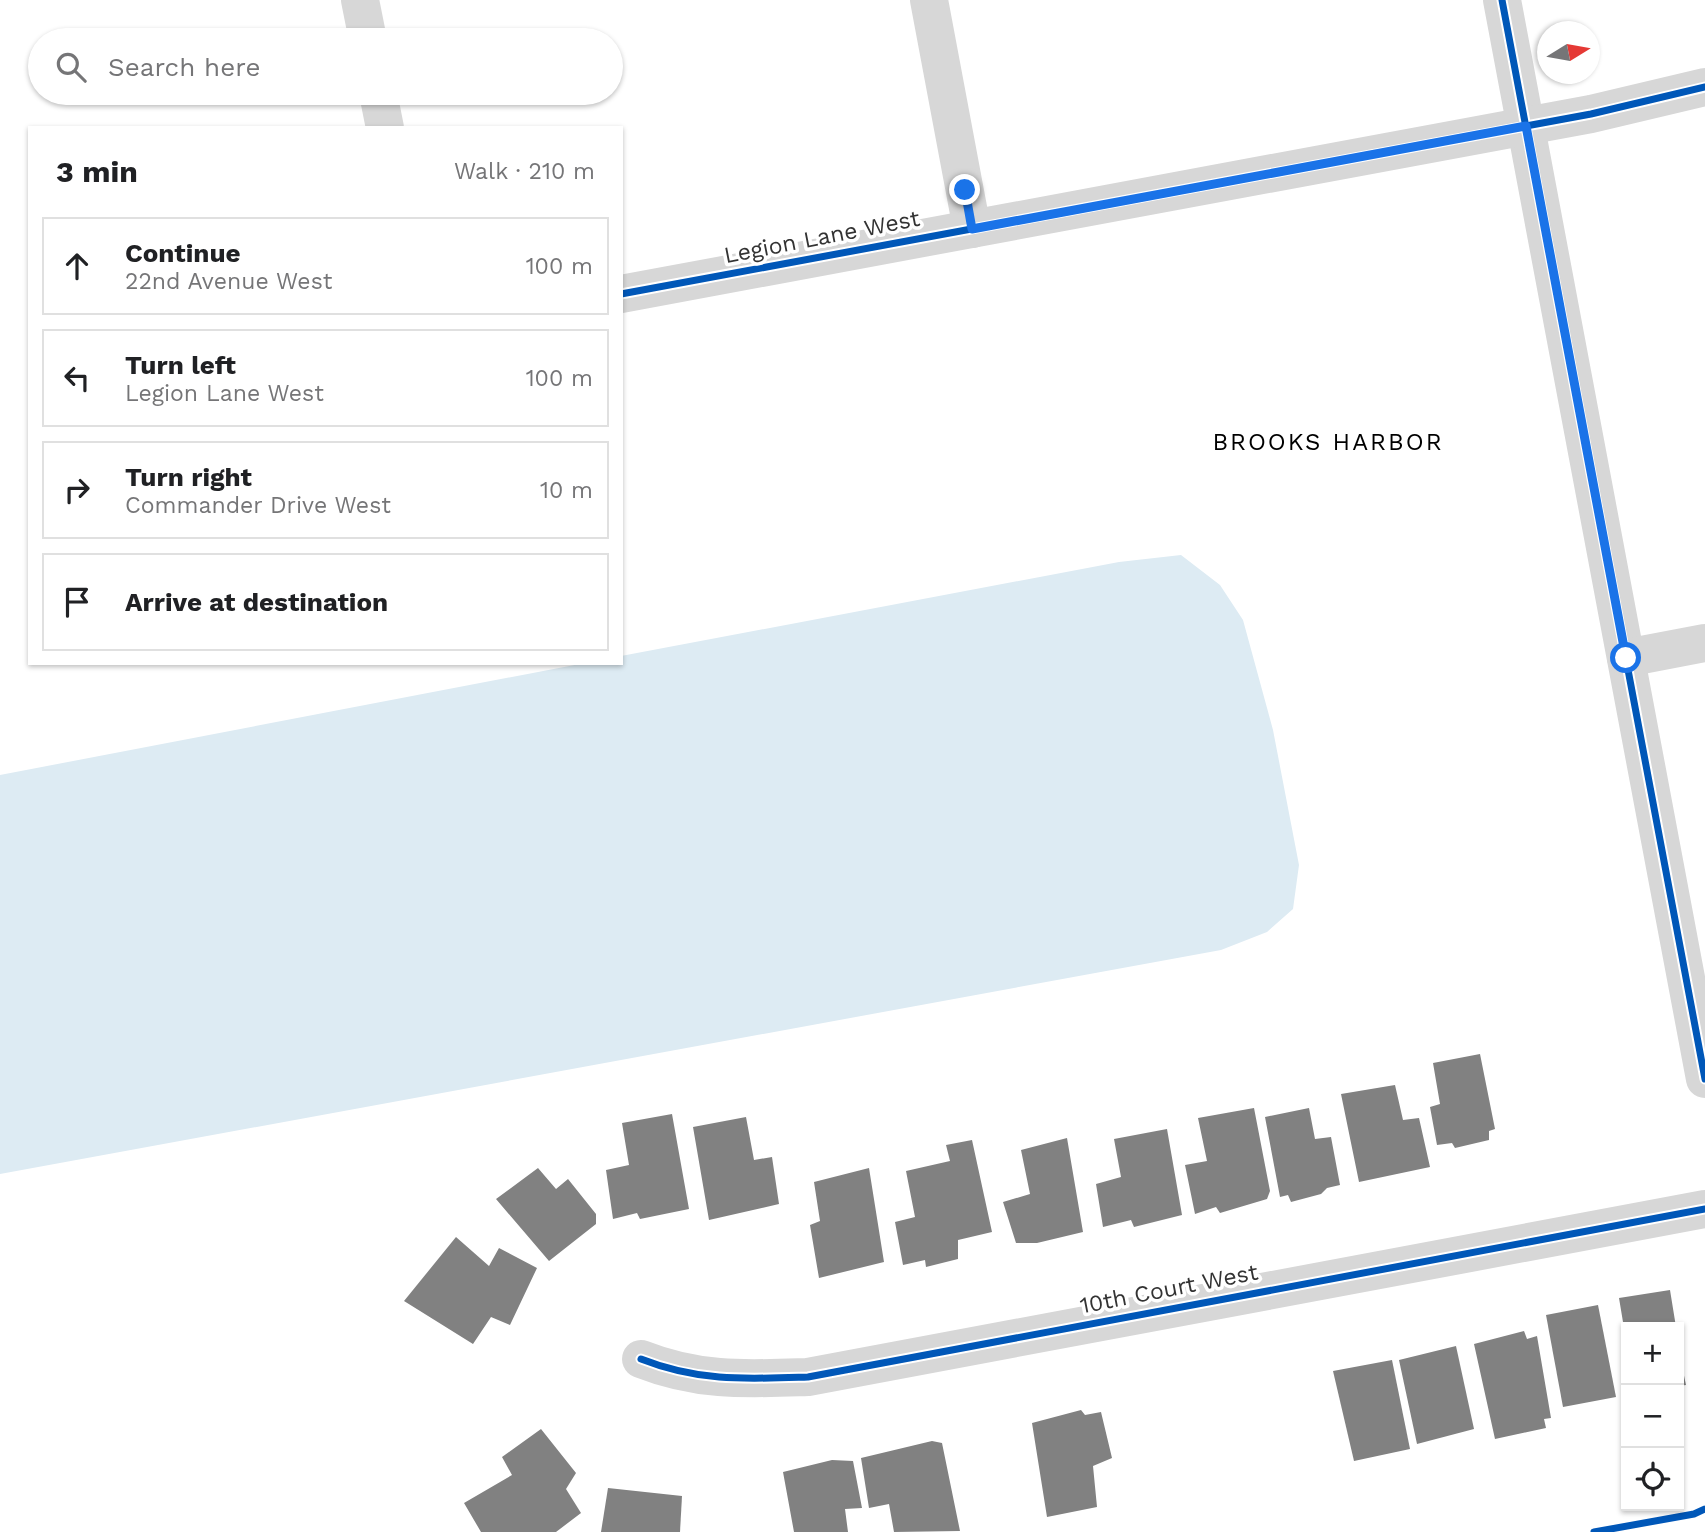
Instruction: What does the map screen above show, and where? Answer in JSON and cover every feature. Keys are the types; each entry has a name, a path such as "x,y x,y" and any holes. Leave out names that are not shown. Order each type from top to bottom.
{"street":[{"path":"360,0 366,28"},
{"path":"929,0 972,229"},
{"path":"1502,0 1705,1079"},
{"name":"Legion Lane West","path":"623,294 1526,126 1651,102 1705,88"},
{"path":"380,105 385,126"},
{"path":"1626,658 1705,643"},
{"name":"10th Court West","path":"641,1359 673,1371 723,1380 808,1377 1705,1209"}],"shaded area":[{"path":"1181,555 1220,585 1243,620 1273,730 1299,865 1293,909 1267,932 1221,950 0,1174 0,775 575,665 623,665 623,656 1119,562"}],"building":[{"path":"1480,1054 1495,1129 1489,1131 1489,1140 1455,1148 1452,1143 1437,1145 1430,1107 1440,1104 1433,1063"},
{"path":"1395,1085 1403,1120 1419,1118 1430,1167 1359,1182 1341,1094"},
{"path":"1254,1108 1270,1191 1267,1199 1220,1213 1216,1207 1195,1214 1185,1165 1207,1161 1198,1118"},
{"path":"1309,1108 1315,1139 1331,1137 1340,1185 1327,1188 1321,1194 1291,1202 1288,1195 1280,1197 1265,1117"},
{"path":"672,1114 689,1209 640,1219 637,1213 613,1219 606,1170 629,1165 622,1123"},
{"path":"746,1117 754,1160 772,1157 779,1204 709,1220 693,1127"},
{"path":"1167,1129 1182,1215 1134,1227 1131,1220 1103,1227 1096,1184 1121,1177 1114,1139"},
{"path":"1067,1138 1083,1232 1037,1243 1016,1243 1003,1202 1030,1194 1021,1150"},
{"path":"972,1140 992,1232 958,1240 958,1259 926,1267 925,1260 903,1265 895,1222 915,1217 906,1171 950,1161 946,1145"},
{"path":"538,1168 556,1189 568,1179 596,1214 596,1224 549,1261 496,1199"},
{"path":"869,1168 884,1262 819,1278 810,1225 820,1221 814,1182"},
{"path":"456,1237 489,1266 499,1248 537,1268 510,1325 491,1317 473,1344 404,1301"},
{"path":"1670,1290 1675,1322 1623,1322 1619,1298"},
{"path":"1598,1305 1616,1397 1563,1407 1546,1315"},
{"path":"1524,1331 1527,1339 1537,1336 1551,1418 1544,1419 1546,1428 1495,1439 1474,1344"},
{"path":"1456,1346 1474,1429 1417,1444 1399,1360"},
{"path":"1392,1360 1410,1449 1354,1461 1333,1371"},
{"path":"1081,1410 1085,1415 1101,1412 1112,1458 1093,1466 1097,1507 1047,1517 1032,1423"},
{"path":"541,1429 576,1473 566,1489 581,1513 556,1532 481,1532 464,1503 512,1475 502,1457"},
{"path":"932,1441 942,1443 960,1531 894,1532 889,1504 869,1508 861,1458"},
{"path":"832,1460 853,1461 862,1508 845,1509 848,1532 794,1532 783,1472"},
{"path":"608,1488 682,1496 680,1532 601,1532"}],"cycle path":[{"path":"1502,0 1705,1079"},
{"path":"623,294 1591,114 1705,87"},
{"path":"641,1359 703,1375 744,1378 808,1377 1705,1209"},
{"path":"1594,1532 1694,1514 1705,1509"}],"district":[{"name":"BROOKS HARBOR","path":"1328,442"}],"route":[{"path":"965,190 972,229 1526,126 1626,658"}]}
